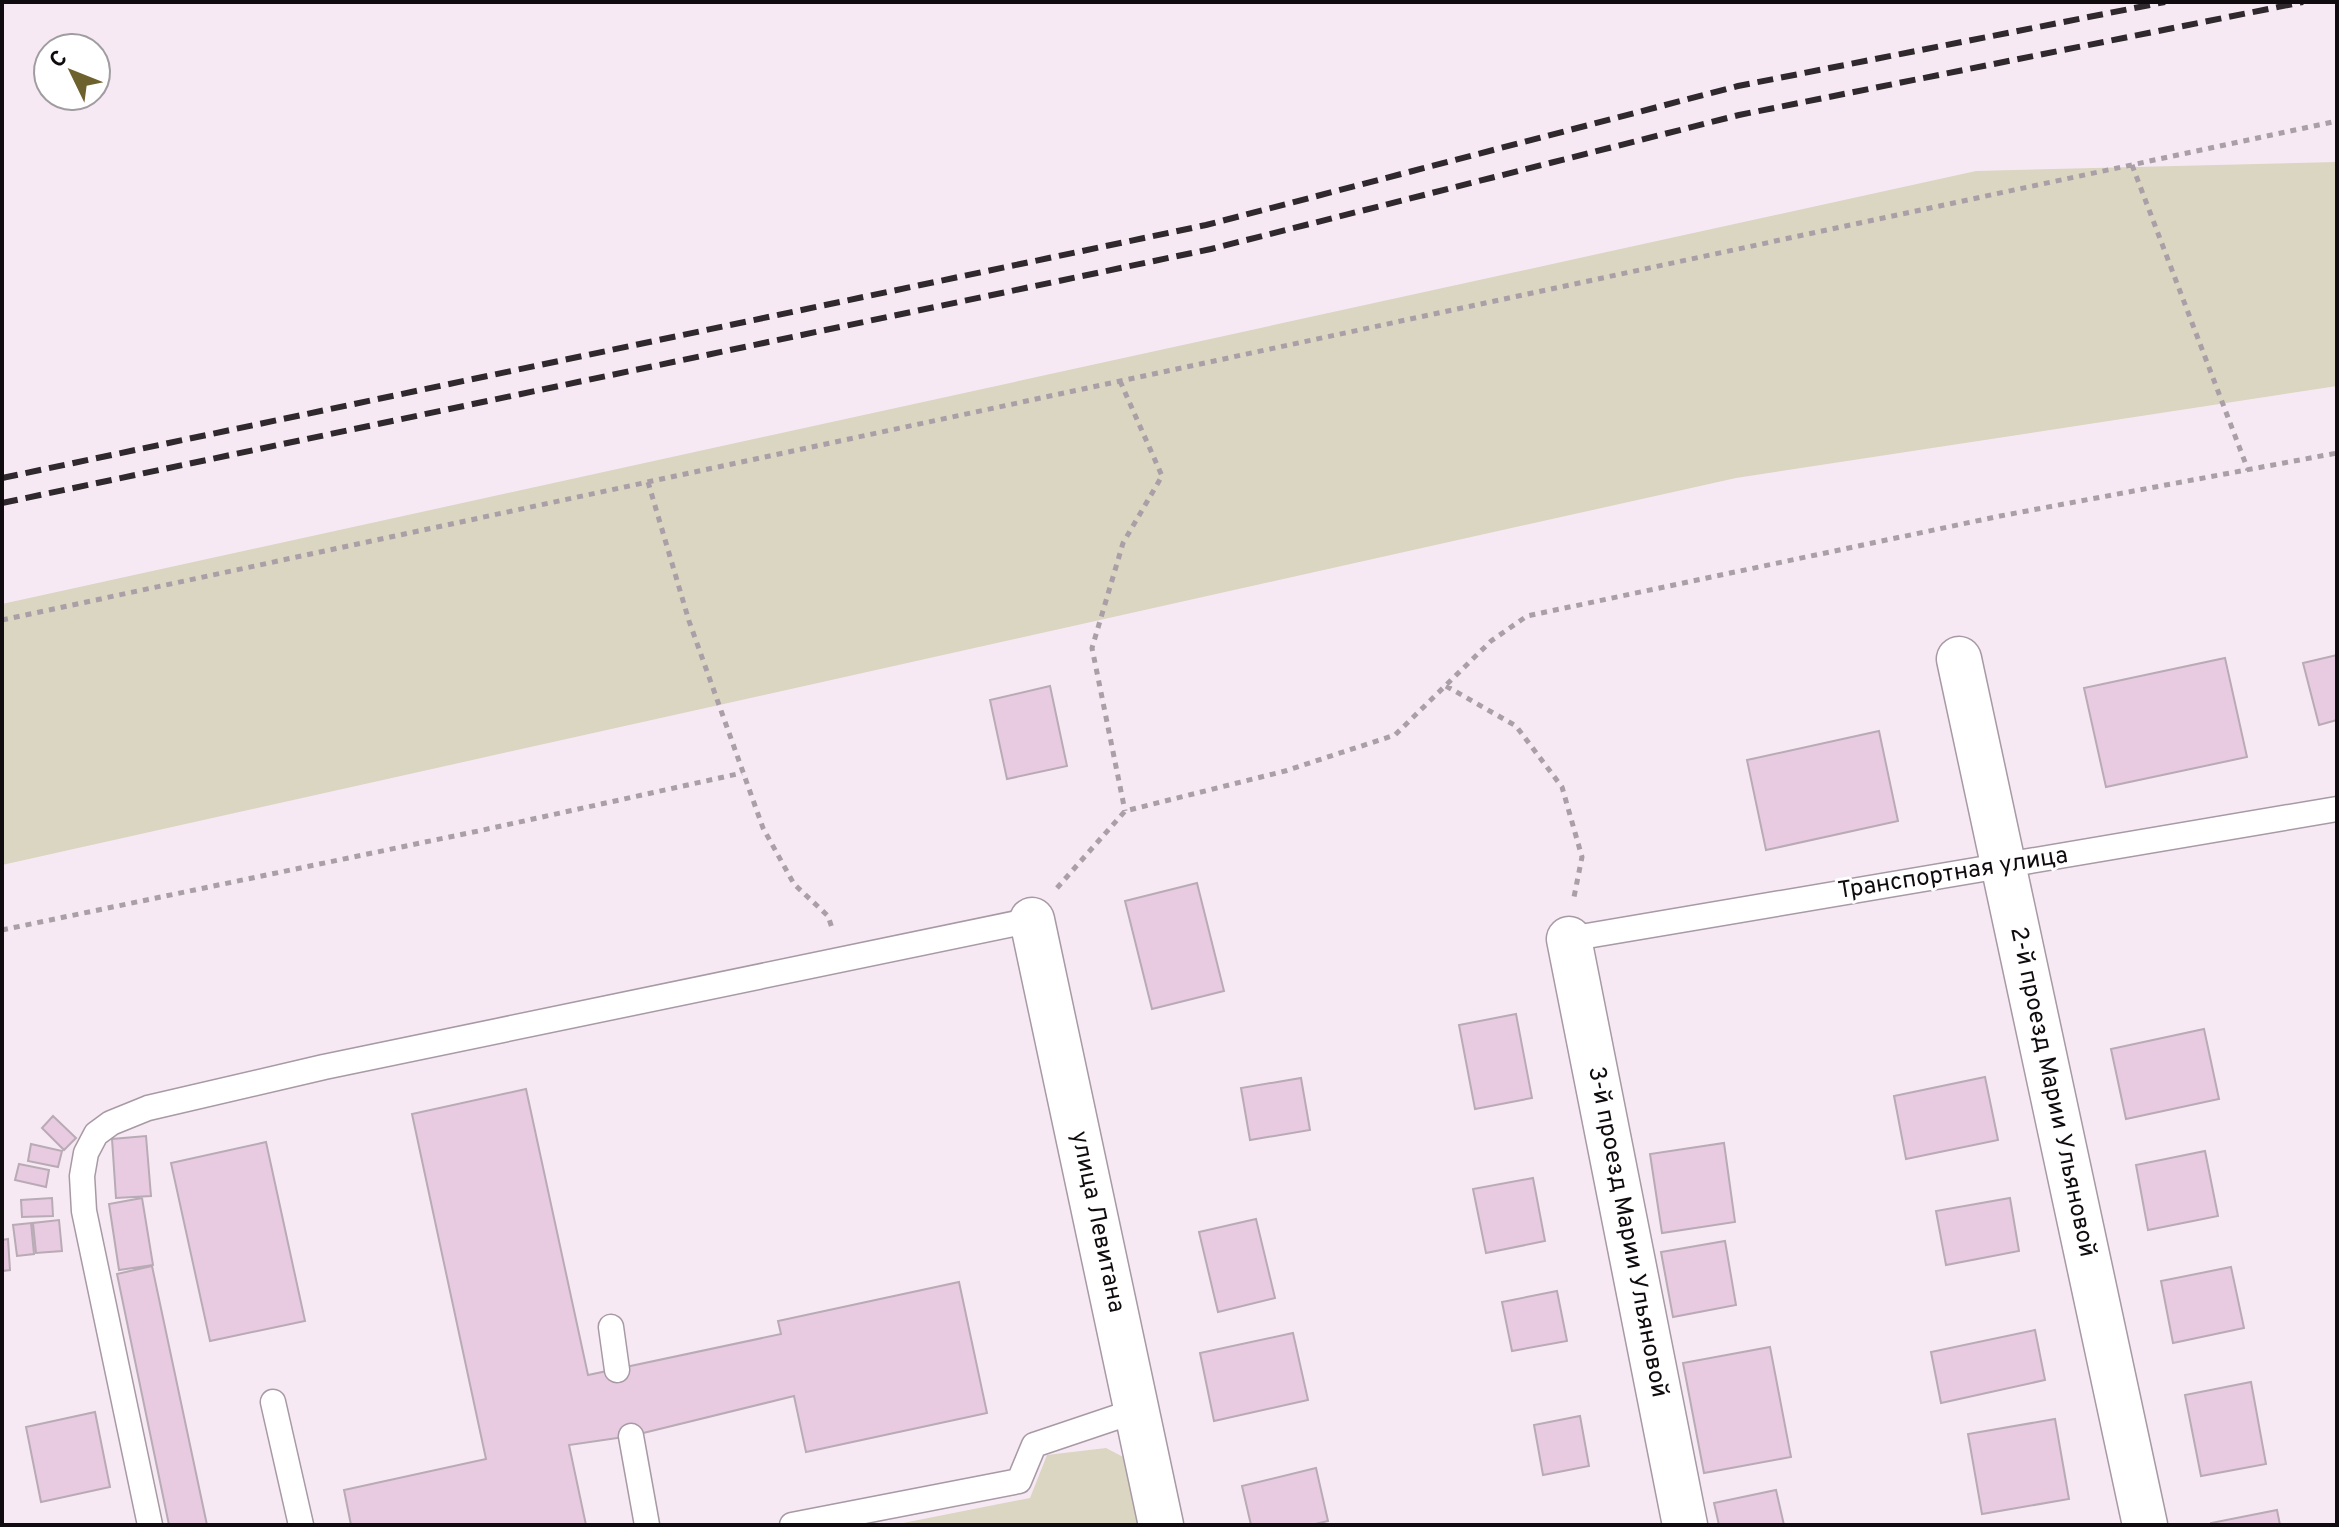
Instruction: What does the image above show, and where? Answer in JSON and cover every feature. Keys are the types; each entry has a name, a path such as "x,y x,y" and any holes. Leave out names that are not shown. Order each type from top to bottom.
{"street":[{"name":"2-й проезд Марии Ульяновой","path":"1959,659 2145,1525"},
{"name":"улица Левитана","path":"1032,920 1161,1525"},
{"name":"3-й проезд Марии Ульяновой","path":"1569,939 1685,1525"}],"lane":[{"name":"Транспортная улица","path":"1569,939 2337,809"},
{"path":"150,1525 84,1211 82,1176 86,1153 96,1134 111,1123 148,1108 324,1067 1032,920"},
{"path":"611,1327 617,1370"},
{"path":"273,1402 301,1525"},
{"path":"792,1525 1019,1481 1034,1445 1138,1410"},
{"path":"631,1436 647,1525"}],"path":[{"path":"2,620 2337,121"},
{"path":"2132,165 2248,470"},
{"path":"1120,381 1162,476 1123,543 1092,648 1125,811"},
{"path":"1032,920 1075,865 1125,811 1285,771 1395,735 1491,641 1527,616 2000,516 2337,453"},
{"path":"648,482 689,621 763,828 794,884 828,916 841,958"},
{"path":"1446,686 1516,726 1562,787 1582,857 1569,939"},
{"path":"2,930 742,773"}],"shaded area":[{"path":"2337,162 2337,386 1736,478 2,865 2,604 1976,171"},
{"path":"1106,1448 1131,1461 1144,1525 893,1525 1030,1498 1047,1455"}],"building":[{"path":"2337,655 2337,720 2319,725 2303,663"},
{"path":"2225,658 2247,757 2106,787 2084,688"},
{"path":"1050,686 1067,766 1007,779 990,700"},
{"path":"1879,731 1898,821 1766,850 1747,760"},
{"path":"1197,883 1224,991 1152,1009 1125,901"},
{"path":"1516,1014 1532,1098 1475,1109 1459,1025"},
{"path":"2204,1029 2219,1099 2126,1119 2111,1049"},
{"path":"1985,1077 1998,1140 1906,1159 1894,1096"},
{"path":"1301,1078 1310,1130 1250,1140 1241,1088"},
{"path":"526,1089 588,1375 781,1334 778,1321 959,1282 987,1413 806,1452 794,1396 631,1436 569,1445 586,1525 351,1525 344,1490 486,1459 412,1114"},
{"path":"53,1116 76,1138 64,1150 42,1128"},
{"path":"146,1136 151,1196 116,1198 112,1139"},
{"path":"266,1142 305,1321 210,1341 171,1163"},
{"path":"1724,1143 1735,1222 1662,1233 1650,1154"},
{"path":"31,1144 62,1151 58,1167 28,1161"},
{"path":"2205,1151 2218,1216 2148,1230 2136,1165"},
{"path":"19,1164 49,1170 46,1187 15,1180"},
{"path":"1533,1178 1545,1241 1486,1253 1473,1189"},
{"path":"52,1198 53,1216 22,1217 21,1200"},
{"path":"142,1198 153,1265 119,1270 109,1204"},
{"path":"2010,1198 2019,1251 1946,1265 1936,1211"},
{"path":"1256,1219 1275,1298 1218,1312 1199,1232"},
{"path":"59,1220 62,1251 36,1253 33,1223"},
{"path":"31,1223 34,1254 17,1256 13,1225"},
{"path":"8,1239 10,1270 2,1271 2,1240"},
{"path":"1725,1241 1736,1305 1673,1317 1661,1252"},
{"path":"152,1266 207,1525 169,1525 117,1274"},
{"path":"2231,1267 2244,1328 2173,1343 2161,1281"},
{"path":"1557,1291 1567,1341 1512,1351 1502,1302"},
{"path":"2035,1330 2045,1380 1941,1403 1931,1352"},
{"path":"1293,1333 1308,1400 1214,1421 1200,1353"},
{"path":"1770,1347 1791,1457 1704,1473 1683,1363"},
{"path":"2251,1382 2266,1464 2201,1476 2185,1395"},
{"path":"95,1412 110,1487 41,1502 26,1427"},
{"path":"1580,1416 1589,1466 1543,1475 1534,1425"},
{"path":"2055,1419 2069,1499 1982,1514 1968,1434"},
{"path":"1316,1468 1328,1521 1311,1525 1251,1525 1242,1486"},
{"path":"1776,1490 1784,1525 1719,1525 1714,1503"},
{"path":"2277,1510 2280,1525 2211,1525 2211,1523"}],"railway":[{"path":"2,478 1206,225 1738,86 2165,2"},
{"path":"2,503 1211,249 1739,115 2303,2"}]}
